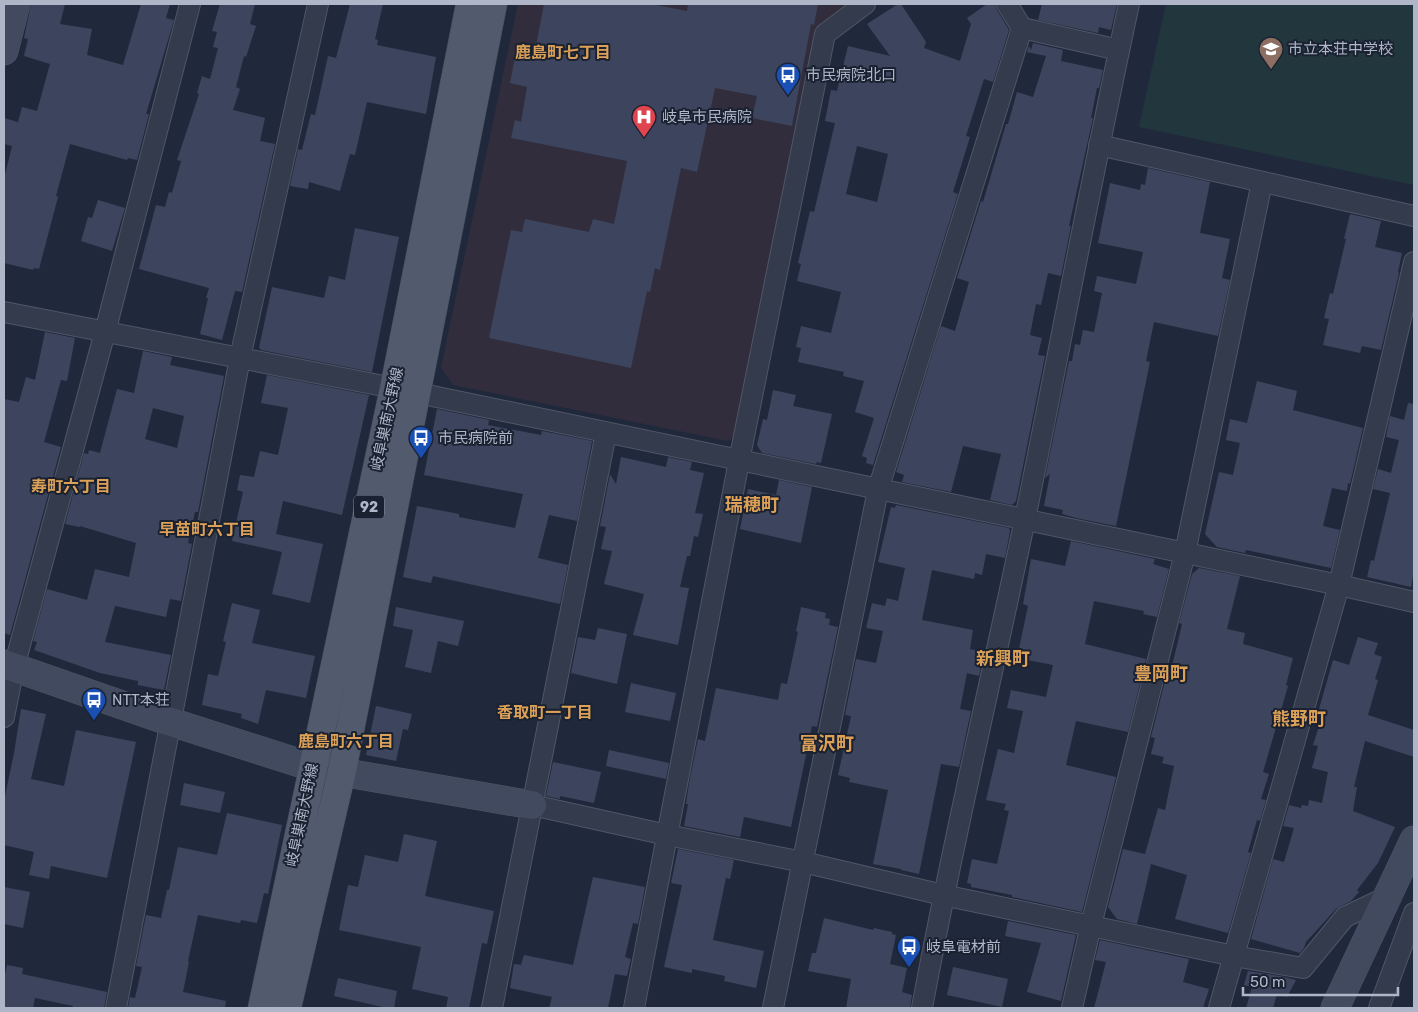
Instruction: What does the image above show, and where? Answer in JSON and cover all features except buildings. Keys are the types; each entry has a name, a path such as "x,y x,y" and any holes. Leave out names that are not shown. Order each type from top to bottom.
{"main road":[{"name":"岐阜巣南大野線","path":"287,1008 342,771 470,4"},
{"name":"岐阜巣南大野線","path":"262,1008 312,766 405,391 494,4"}],"street":[{"path":"4,51 16,4"},
{"path":"4,716 9,665 105,332 190,4"},
{"path":"116,1008 240,358 318,4"},
{"path":"634,1008 739,461 825,34 865,4"},
{"path":"1006,4 1022,28 1119,50"},
{"path":"922,1008 943,895 1024,521 1129,4"},
{"path":"773,1008 878,490 1022,28"},
{"path":"1099,145 1414,216"},
{"path":"1072,1008 1091,925 1185,554 1262,182"},
{"path":"1219,1008 1340,585 1414,262"},
{"path":"4,312 405,391 1414,602"},
{"path":"492,1008 606,433"},
{"path":"9,665 171,722 312,766 532,805 667,835 803,862 943,895 1234,956 1302,968 1345,917 1387,897"},
{"path":"1335,1008 1414,840"},
{"path":"1379,1008 1414,913"}],"shaded area":[{"name":"岐阜市民病院","path":"518,4 858,4 820,30 737,435 728,441 453,385 441,367"}],"green space":[{"name":"市立本荘中学校","path":"1166,4 1414,4 1414,185 1139,127"}],"place":[{"name":"市立本荘中学校","path":"1271,70"},
{"name":"市民病院北口","path":"788,96"},
{"name":"岐阜市民病院","path":"644,138"},
{"name":"市民病院前","path":"421,459"},
{"name":"NTT本荘","path":"94,721"},
{"name":"岐阜電材前","path":"909,968"}],"district":[{"name":"鹿島町七丁目","path":"563,52"},
{"name":"寿町六丁目","path":"71,486"},
{"name":"瑞穂町","path":"752,505"},
{"name":"早苗町六丁目","path":"207,529"},
{"name":"新興町","path":"1003,659"},
{"name":"豊岡町","path":"1161,674"},
{"name":"香取町一丁目","path":"545,712"},
{"name":"熊野町","path":"1299,719"},
{"name":"鹿島町六丁目","path":"346,741"},
{"name":"富沢町","path":"827,744"}]}
